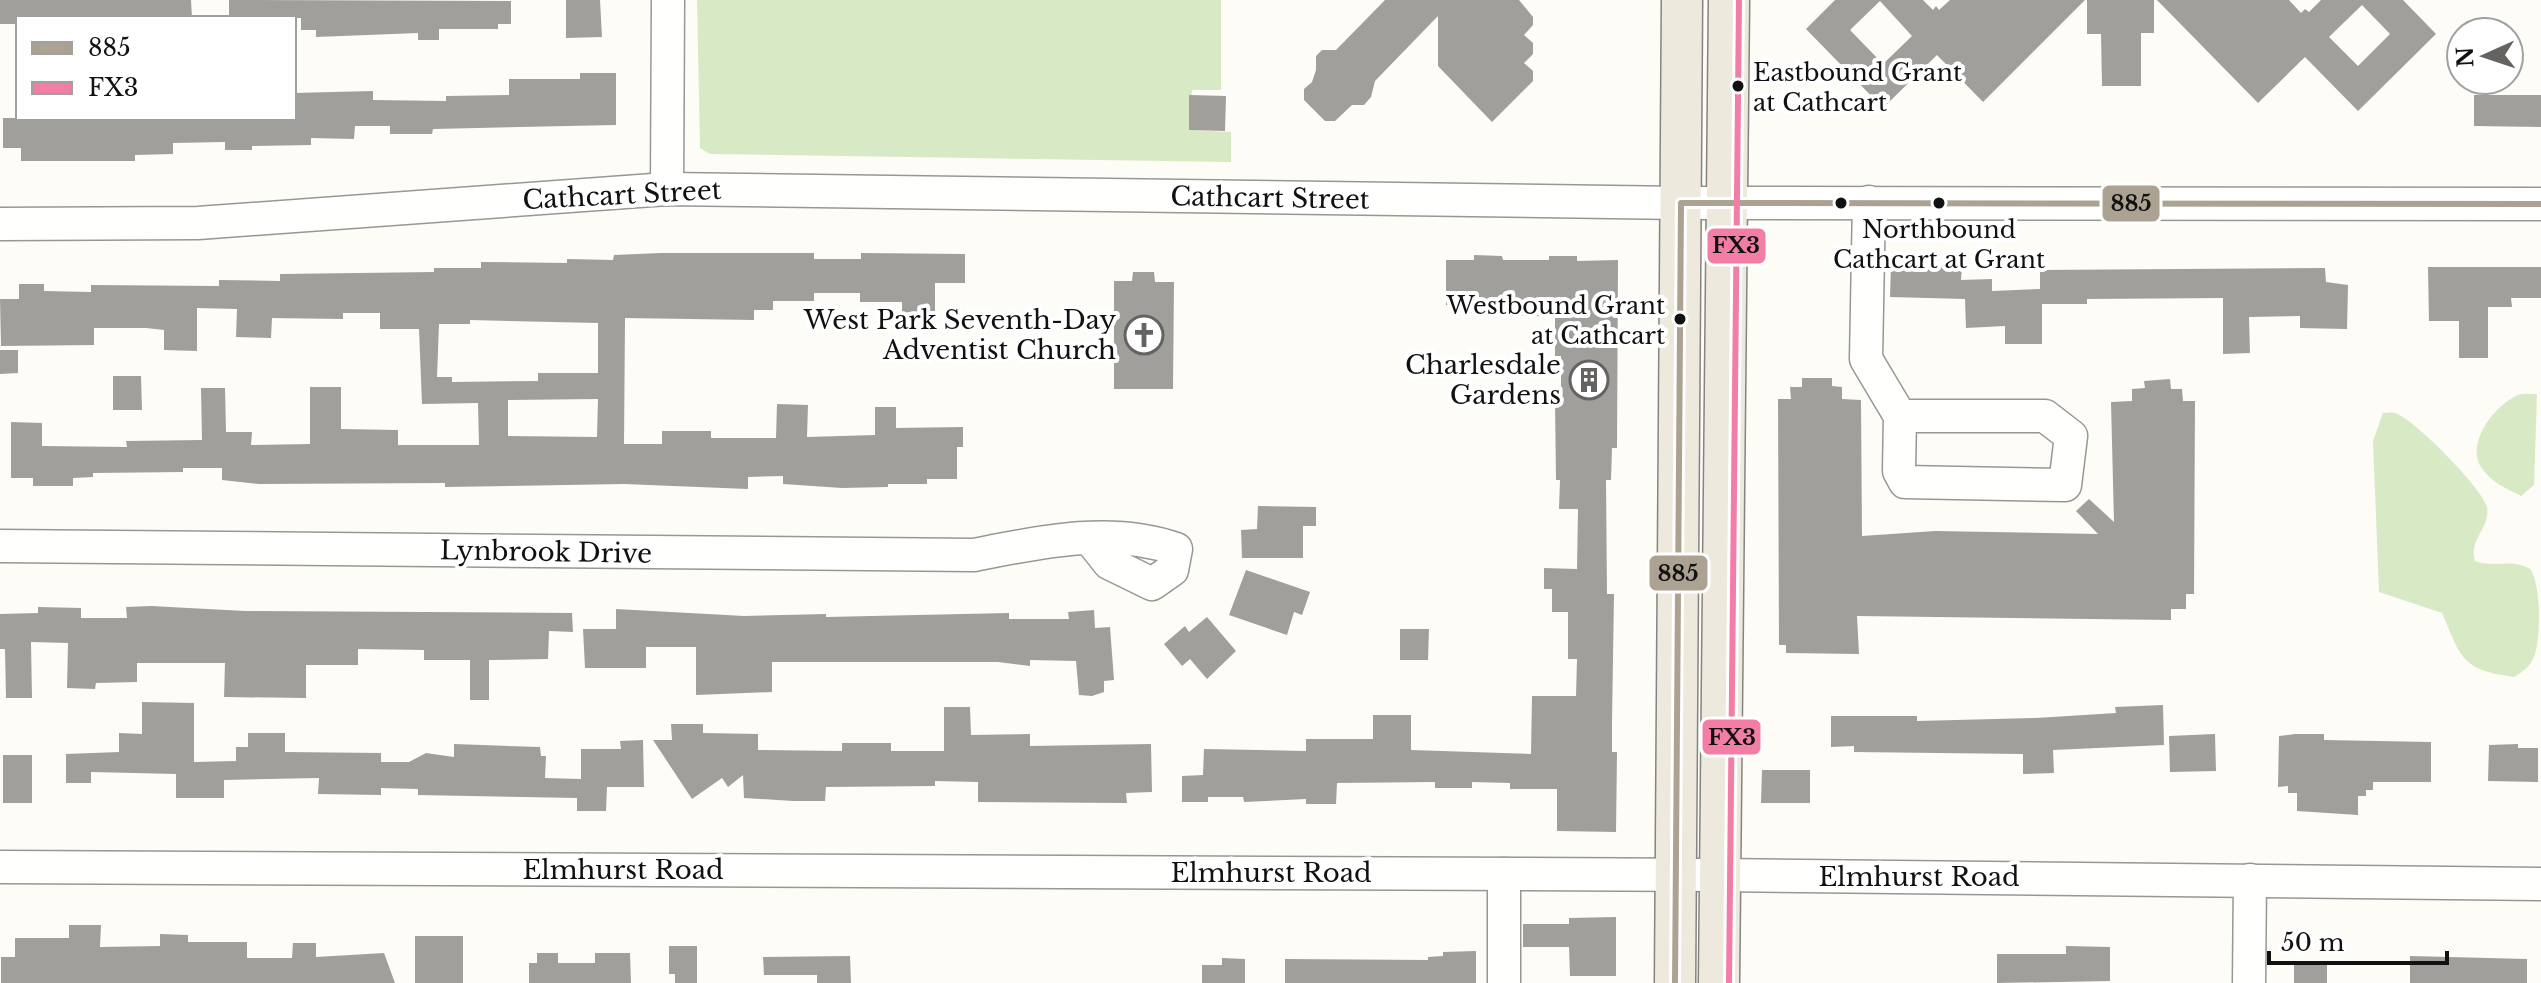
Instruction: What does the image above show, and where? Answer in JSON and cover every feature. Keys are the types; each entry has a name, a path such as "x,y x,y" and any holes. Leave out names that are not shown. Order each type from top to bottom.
{"main road":[{"path":"1675,983 1682,0"},
{"path":"1719,983 1729,0"}],"street":[{"path":"667,189 668,0"},
{"name":"Cathcart Street","path":"0,224 198,223 667,189 1681,203 2541,204"},
{"path":"1869,202 1866,359 1900,416 1899,471 1905,482 2065,485 2071,436 2045,416 1900,416"},
{"name":"Lynbrook Drive","path":"0,546 974,555 1059,538 1090,539"},
{"name":"Elmhurst Road","path":"0,867 1719,875 2541,884"},
{"path":"1504,874 1504,983"},
{"path":"2249,983 2250,880"}],"green space":[{"path":"697,0 1221,0 1221,90 1192,90 1190,130 1231,132 1231,162 710,154 700,148"},
{"path":"2537,394 2534,485 2521,496 2489,477 2477,457 2477,447 2485,425 2500,407 2518,395"},
{"path":"2383,413 2395,413 2404,418 2431,440 2461,470 2482,498 2487,514 2474,547 2475,561 2523,566 2530,569 2534,576 2539,610 2537,645 2529,665 2514,677 2483,670 2465,659 2442,613 2379,592 2373,441"}],"building":[{"path":"0,0 191,0 192,16 16,16 16,24 0,24"},
{"path":"229,0 511,1 511,24 498,24 498,29 439,29 439,40 418,40 418,33 316,37 316,30 301,30 301,18 296,16 229,16"},
{"path":"566,0 600,0 602,37 566,38"},
{"path":"1385,0 1519,0 1533,17 1533,25 1524,35 1533,43 1533,54 1524,63 1533,71 1533,81 1492,122 1438,66 1438,16 1375,81 1371,97 1364,105 1352,105 1335,121 1325,121 1304,100 1304,89 1312,82 1316,70 1316,56 1322,50 1336,50"},
{"path":"1835,0 1923,0 1933,10 1936,6 1939,10 1950,0 2085,0 1983,102 1937,55 1883,108 1806,29","holes":["1880,1 1912,36 1883,64 1850,30"]},
{"path":"2087,0 2154,0 2154,33 2141,33 2141,86 2102,86 2101,34 2087,34"},
{"path":"2157,0 2289,0 2301,13 2305,9 2309,12 2321,0 2403,0 2436,34 2358,111 2305,57 2258,103","holes":["2362,5 2390,34 2358,66 2329,37"]},
{"path":"580,73 616,73 616,125 433,129 432,134 390,134 390,126 355,126 354,139 311,138 311,145 252,146 252,150 225,150 225,142 173,143 173,154 135,155 135,161 21,161 21,148 3,148 3,118 296,120 296,93 373,91 373,100 446,101 446,96 509,95 509,79 580,79"},
{"path":"1189,95 1226,96 1225,131 1189,130"},
{"path":"2541,95 2541,127 2474,126 2474,96"},
{"path":"814,253 814,259 861,259 861,253 965,254 965,283 935,283 935,313 902,313 902,302 860,302 860,293 814,293 814,301 773,301 773,310 754,310 754,320 625,318 624,444 662,444 662,431 711,431 711,438 776,438 777,404 808,405 807,437 875,435 875,407 896,407 896,428 963,427 963,447 957,447 957,479 927,479 927,484 842,488 783,484 783,476 748,477 748,489 624,484 445,487 445,483 259,484 222,480 222,468 183,468 183,472 93,473 93,477 73,478 73,486 33,486 33,478 11,478 11,422 42,423 42,446 127,447 126,441 202,440 201,388 225,388 226,432 252,432 251,445 310,444 310,387 341,387 341,429 398,430 398,445 479,445 478,403 422,404 419,329 380,329 380,313 343,313 343,319 272,318 271,338 236,337 237,309 197,308 197,351 164,350 164,330 146,328 94,328 94,345 1,346 0,299 19,299 19,284 44,284 44,291 91,292 91,285 219,286 219,280 280,281 280,274 434,272 434,268 481,268 481,262 567,263 567,259 613,260 614,255","holes":["470,320 598,323 598,373 538,373 538,381 452,382 452,377 437,377 439,324 470,324","598,399 597,437 508,436 508,400"]},
{"path":"1474,255 1502,256 1503,260 1549,260 1549,256 1577,256 1577,261 1618,260 1617,448 1612,448 1611,480 1606,480 1607,594 1614,594 1612,752 1617,752 1616,832 1557,831 1557,789 1510,789 1510,783 1472,782 1472,788 1435,788 1435,782 1337,783 1336,804 1306,804 1306,799 1244,802 1243,797 1208,797 1208,802 1182,802 1182,776 1203,775 1204,749 1306,751 1306,739 1373,739 1373,715 1411,715 1411,750 1531,754 1532,696 1576,696 1577,659 1568,659 1568,612 1552,612 1552,589 1544,589 1544,568 1577,569 1578,509 1559,509 1560,480 1556,480 1555,402 1561,402 1561,356 1555,356 1555,317 1454,312 1453,305 1446,305 1446,260 1474,260"},
{"path":"1891,264 1962,266 1961,280 1992,279 1992,291 2040,289 2040,270 2325,268 2326,282 2348,285 2347,329 2300,328 2300,316 2249,317 2250,353 2223,354 2223,298 2087,299 2087,304 2042,304 2042,344 2005,344 2005,326 1966,328 1965,299 1890,297"},
{"path":"2428,267 2541,267 2541,298 2511,298 2512,307 2488,307 2488,358 2459,358 2459,321 2429,321"},
{"name":"West Park Seventh-Day Adventist Church","path":"1133,272 1154,272 1155,282 1174,282 1173,389 1114,389 1114,281 1132,281"},
{"path":"0,350 18,350 18,373 0,374"},
{"path":"113,376 141,376 142,410 113,410"},
{"path":"1802,378 1832,378 1832,386 1842,387 1842,399 1861,400 1862,536 1935,531 2098,534 2076,511 2089,499 2114,522 2111,402 2132,401 2132,389 2145,388 2144,381 2170,379 2171,389 2182,389 2183,401 2195,401 2194,594 2186,594 2186,609 2171,609 2171,620 1857,616 1859,654 1786,653 1786,645 1779,645 1778,399 1791,399 1790,387 1802,387"},
{"path":"1258,506 1316,507 1316,526 1303,526 1303,558 1242,558 1241,530 1257,529"},
{"path":"1246,570 1310,592 1302,615 1294,612 1287,635 1229,615"},
{"path":"38,607 81,608 81,618 127,618 126,607 245,611 572,613 573,632 549,631 548,659 489,660 489,700 470,700 470,660 424,660 424,650 358,649 358,665 306,665 306,698 224,697 225,663 137,663 137,682 96,683 95,689 67,688 68,643 31,642 32,698 6,698 5,649 0,649 0,614 38,613"},
{"path":"616,609 744,616 826,614 826,617 1009,613 1009,619 1069,619 1068,612 1094,610 1095,628 1110,627 1114,680 1104,681 1104,692 1092,696 1079,695 1076,661 1030,660 1030,666 998,662 772,662 772,692 696,695 696,647 646,647 646,668 585,668 583,629 616,629"},
{"path":"1207,617 1236,651 1207,679 1190,659 1182,666 1164,644 1185,626 1189,632"},
{"path":"1400,629 1429,629 1428,660 1400,660"},
{"path":"142,702 194,703 194,762 236,761 236,747 248,747 248,733 285,733 285,752 381,753 381,762 409,762 426,753 454,757 454,744 540,747 541,756 546,756 545,778 581,779 581,749 621,749 620,741 643,740 644,787 607,787 606,811 577,811 577,798 418,795 418,789 381,788 381,795 318,794 319,778 224,780 224,798 176,798 176,774 91,772 91,783 66,783 66,754 119,752 119,733 142,734"},
{"path":"2163,705 2164,745 2053,750 2054,773 2023,774 2023,754 1854,752 1854,746 1831,747 1831,716 1917,716 1917,721 2036,718 2116,713 2115,707"},
{"path":"944,707 970,707 971,735 1030,734 1030,746 1151,744 1152,792 1126,793 1127,803 978,802 978,782 935,781 935,786 826,787 825,801 793,801 744,798 743,775 728,787 722,778 692,799 653,740 672,740 671,724 703,724 703,733 758,734 758,750 842,751 842,743 891,743 891,751 944,751"},
{"path":"2215,734 2216,771 2170,772 2169,736"},
{"path":"2324,734 2324,740 2431,742 2431,782 2373,782 2373,790 2366,790 2366,796 2358,796 2358,815 2297,811 2297,793 2288,793 2288,786 2278,787 2279,736"},
{"path":"2518,744 2518,748 2538,748 2538,782 2488,781 2489,745"},
{"path":"3,755 32,755 32,803 3,803"},
{"path":"1762,770 1810,770 1810,803 1761,803"},
{"path":"1616,917 1616,976 1570,976 1569,947 1523,947 1523,924 1569,924 1569,918"},
{"path":"69,925 101,925 100,947 160,946 160,934 188,935 188,942 247,942 247,958 292,958 293,943 316,943 316,957 384,953 395,983 1,983 1,957 15,957 15,938 69,938"},
{"path":"415,936 463,936 463,983 415,983"},
{"path":"669,946 697,946 697,983 675,983 675,974 669,974"},
{"path":"2066,946 2110,947 2110,981 1997,983 1997,954 2066,954"},
{"path":"1476,951 1476,983 1285,983 1285,959 1428,960 1428,957 1443,956 1443,952"},
{"path":"537,953 558,953 558,963 595,963 595,953 630,953 631,983 529,983 529,963 537,963"},
{"path":"850,956 851,983 817,983 817,975 764,975 763,957"},
{"path":"2410,956 2527,959 2527,983 2410,983"},
{"path":"1222,958 1245,959 1245,983 1202,983 1202,965 1222,965"},
{"path":"2294,963 2327,963 2327,983 2294,983"}],"transit line":[{"name":"FX3","path":"1729,983 1739,0"},
{"name":"885","path":"1675,983 1681,203 2541,204"}],"place":[{"name":"Eastbound Grant at Cathcart","path":"1738,86"},
{"name":"Northbound Cathcart at Grant","path":"1939,203"},
{"name":"Westbound Grant at Cathcart","path":"1680,319"},
{"name":"West Park Seventh-Day Adventist Church","path":"1144,335"},
{"name":"Charlesdale Gardens","path":"1589,380"}]}
